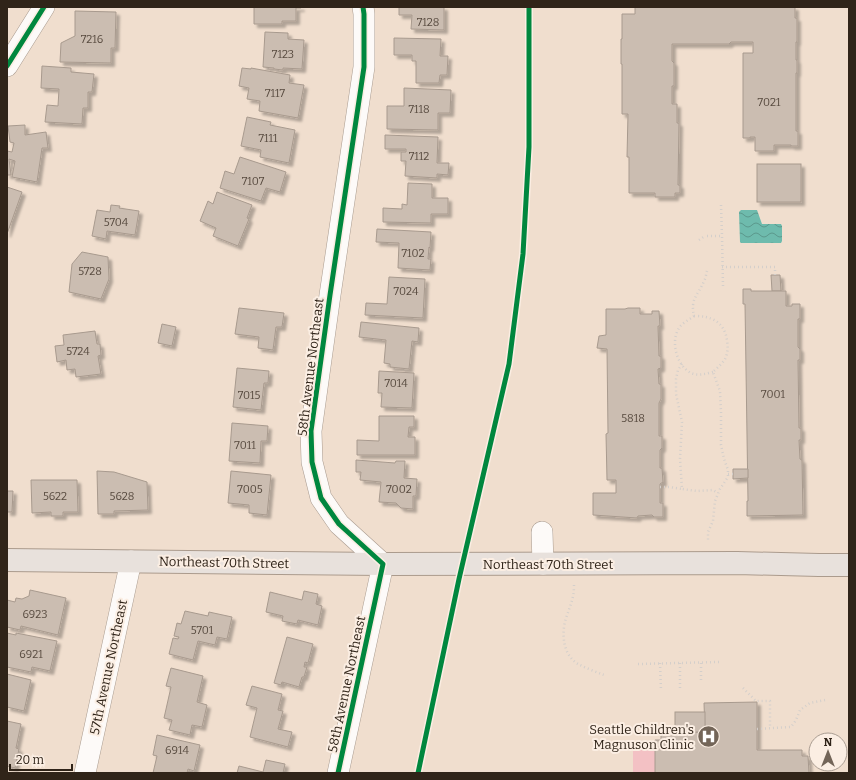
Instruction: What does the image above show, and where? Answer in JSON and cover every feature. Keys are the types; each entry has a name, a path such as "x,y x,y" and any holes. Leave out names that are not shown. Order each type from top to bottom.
{"main road":[{"name":"Northeast 70th Street","path":"7,560 383,564 737,563 849,565"}],"street":[{"path":"7,66 44,7"},
{"name":"58th Avenue Northeast","path":"338,773 383,564 339,524 321,498 312,462 311,431 364,67 363,7"},
{"path":"542,532 543,564"},
{"name":"57th Avenue Northeast","path":"85,773 131,561"}],"path":[{"path":"721,205 723,286"},
{"path":"699,240 706,236 722,236"},
{"path":"722,267 774,267 775,275"},
{"path":"694,316 692,308 694,300 707,272"},
{"path":"694,316 704,316 718,322 727,336 728,348 726,358 713,372 702,375 692,373 684,368 676,351 675,342 679,328 694,316"},
{"path":"682,364 678,370 676,379 676,394 682,422 680,459 682,489"},
{"path":"708,541 708,532 713,521 715,501 720,489 728,477 728,470 722,445 722,412 720,391 713,372"},
{"path":"728,474 733,474"},
{"path":"660,487 697,491 713,490 718,493"},
{"path":"574,585 572,603 565,620 563,630 566,649 577,663 604,675"},
{"path":"638,664 719,662"},
{"path":"660,663 660,690"},
{"path":"680,663 680,690"},
{"path":"701,663 701,683"},
{"path":"743,688 756,701 770,701 770,728"},
{"path":"757,729 790,727 796,720 800,710 810,703 825,700"}],"shaded area":[{"path":"633,743 655,743 655,773 633,773"}],"water":[{"path":"741,210 757,210 762,224 781,224 781,243 741,243 739,212"}],"building":[{"path":"254,7 301,8 296,8 296,21 282,21 282,24 254,24"},
{"path":"399,7 444,7 444,30 411,29 412,15 399,15"},
{"path":"635,7 795,7 795,18 797,18 796,131 798,131 798,146 774,145 774,151 755,151 755,137 743,138 743,53 753,53 753,42 731,42 729,44 672,44 674,86 672,86 672,104 677,104 677,123 679,123 678,185 680,185 680,193 675,193 675,197 655,197 655,193 629,193 629,157 627,157 628,114 622,114 621,39 622,14 635,14"},
{"path":"75,11 116,12 115,48 111,48 111,63 60,62 61,43 75,36"},
{"path":"265,32 288,33 288,39 304,40 302,69 283,68 283,70 263,67"},
{"path":"394,38 441,39 440,56 448,56 447,75 440,75 439,83 416,83 416,61 412,61 412,55 394,55"},
{"path":"42,66 71,68 71,72 94,74 92,92 88,92 88,108 83,108 82,124 45,122 47,105 58,106 59,89 41,88"},
{"path":"242,68 251,68 290,75 289,83 304,85 298,118 259,111 260,101 247,99 249,88 239,86"},
{"path":"404,88 451,90 450,113 438,113 438,130 387,129 387,106 404,106"},
{"path":"247,117 271,122 270,125 295,130 289,163 260,157 261,150 241,146"},
{"path":"25,125 25,135 46,132 48,148 42,148 37,182 12,177 15,161 9,159 11,175 7,175 7,151 12,152 14,143 10,142 8,126"},
{"path":"385,135 438,137 437,163 449,163 448,175 437,174 437,178 405,176 406,161 401,161 401,152 406,152 406,149 385,149"},
{"path":"240,157 286,172 280,192 266,188 261,201 220,188 225,171 234,174"},
{"path":"757,164 801,164 801,202 757,202"},
{"path":"408,183 432,184 432,198 448,198 448,214 431,214 431,223 383,222 383,208 402,209 402,204 407,205"},
{"path":"7,187 22,192 7,234"},
{"path":"217,192 252,205 247,218 249,219 238,246 213,236 216,228 200,221 208,201 213,204"},
{"path":"111,205 120,206 119,208 139,211 135,235 107,231 106,239 92,236 97,210 110,212"},
{"path":"377,229 431,232 428,259 431,259 430,270 398,268 399,243 376,242"},
{"path":"82,252 108,257 109,279 101,299 69,292 72,264"},
{"path":"771,275 780,275 781,291 772,291"},
{"path":"389,277 425,279 423,318 365,315 366,303 387,304"},
{"path":"743,289 751,289 751,291 786,291 786,306 800,304 800,319 798,319 798,347 800,349 800,360 798,360 799,428 801,428 801,440 799,440 800,459 802,460 803,515 747,516 745,304 743,304"},
{"path":"239,308 284,313 282,327 276,327 273,350 258,348 259,337 235,334"},
{"path":"640,308 640,314 652,314 652,311 659,311 659,356 661,356 661,368 658,369 659,384 661,384 661,399 659,403 659,436 662,436 660,468 662,468 663,482 660,484 660,503 663,503 663,517 654,517 652,515 638,516 637,518 593,515 593,493 616,493 616,480 607,480 607,349 597,348 599,336 606,335 606,309"},
{"path":"361,322 419,328 418,342 412,341 409,369 390,367 390,364 384,363 386,340 359,337"},
{"path":"162,324 176,327 172,346 158,343"},
{"path":"95,331 97,344 100,344 101,355 98,356 101,374 76,377 75,369 67,370 66,360 57,362 55,346 64,345 63,335"},
{"path":"237,368 269,371 268,383 264,383 261,410 233,407"},
{"path":"379,371 414,373 412,408 381,407 382,393 378,393"},
{"path":"379,416 414,416 414,427 409,427 408,437 415,437 415,455 357,455 357,440 379,441"},
{"path":"232,423 268,426 267,441 261,441 260,463 229,461"},
{"path":"356,460 395,463 396,461 405,461 404,478 417,479 416,496 413,496 413,509 401,508 396,503 379,502 381,482 360,480 361,472 356,472"},
{"path":"733,469 748,469 748,478 733,479"},
{"path":"97,471 114,472 147,482 148,510 114,511 114,514 98,514"},
{"path":"231,471 271,475 267,515 249,513 249,505 228,503"},
{"path":"31,480 77,480 78,512 63,512 63,516 51,516 51,512 32,513"},
{"path":"7,491 13,491 12,512 7,512"},
{"path":"30,590 66,598 58,635 21,626 20,630 7,627 7,600 15,602 16,598 22,599 29,596"},
{"path":"304,591 318,594 316,604 322,606 318,625 298,620 297,624 282,621 283,616 266,612 270,592 302,600"},
{"path":"185,611 208,616 209,612 232,617 227,639 217,637 215,645 198,641 193,660 169,654 173,638 178,639 179,637 174,636 177,623 181,624"},
{"path":"7,633 16,635 16,633 57,641 50,671 32,667 31,672 7,667"},
{"path":"287,637 313,644 308,663 305,662 304,667 307,667 299,687 282,682 281,685 274,683"},
{"path":"171,668 203,676 197,702 207,705 202,727 192,725 190,735 169,730 172,720 164,718 171,687 166,686"},
{"path":"7,674 31,680 24,711 7,707"},
{"path":"252,686 282,694 278,710 283,711 278,729 292,732 288,747 250,737 257,708 246,705"},
{"name":"Seattle Children's Magnuson Clinic","path":"757,702 757,750 802,750 802,756 808,756 809,773 655,773 655,740 661,740 661,732 705,732 704,703"},
{"path":"675,712 705,712 705,732 675,732"},
{"path":"7,721 21,724 16,748 19,749 15,768 7,766"},
{"path":"157,735 200,745 194,771 188,769 187,773 153,773 157,756 153,755"},
{"path":"266,760 285,764 283,773 237,773 239,766 263,772"}],"cycle path":[{"path":"7,66 44,7"},
{"path":"338,773 383,564 339,524 321,498 312,462 311,431 364,67 363,7"},
{"path":"418,773 459,579 509,364 523,254 529,147 529,7"}],"place":[{"name":"Seattle Children's Magnuson Clinic","path":"709,736"}]}
